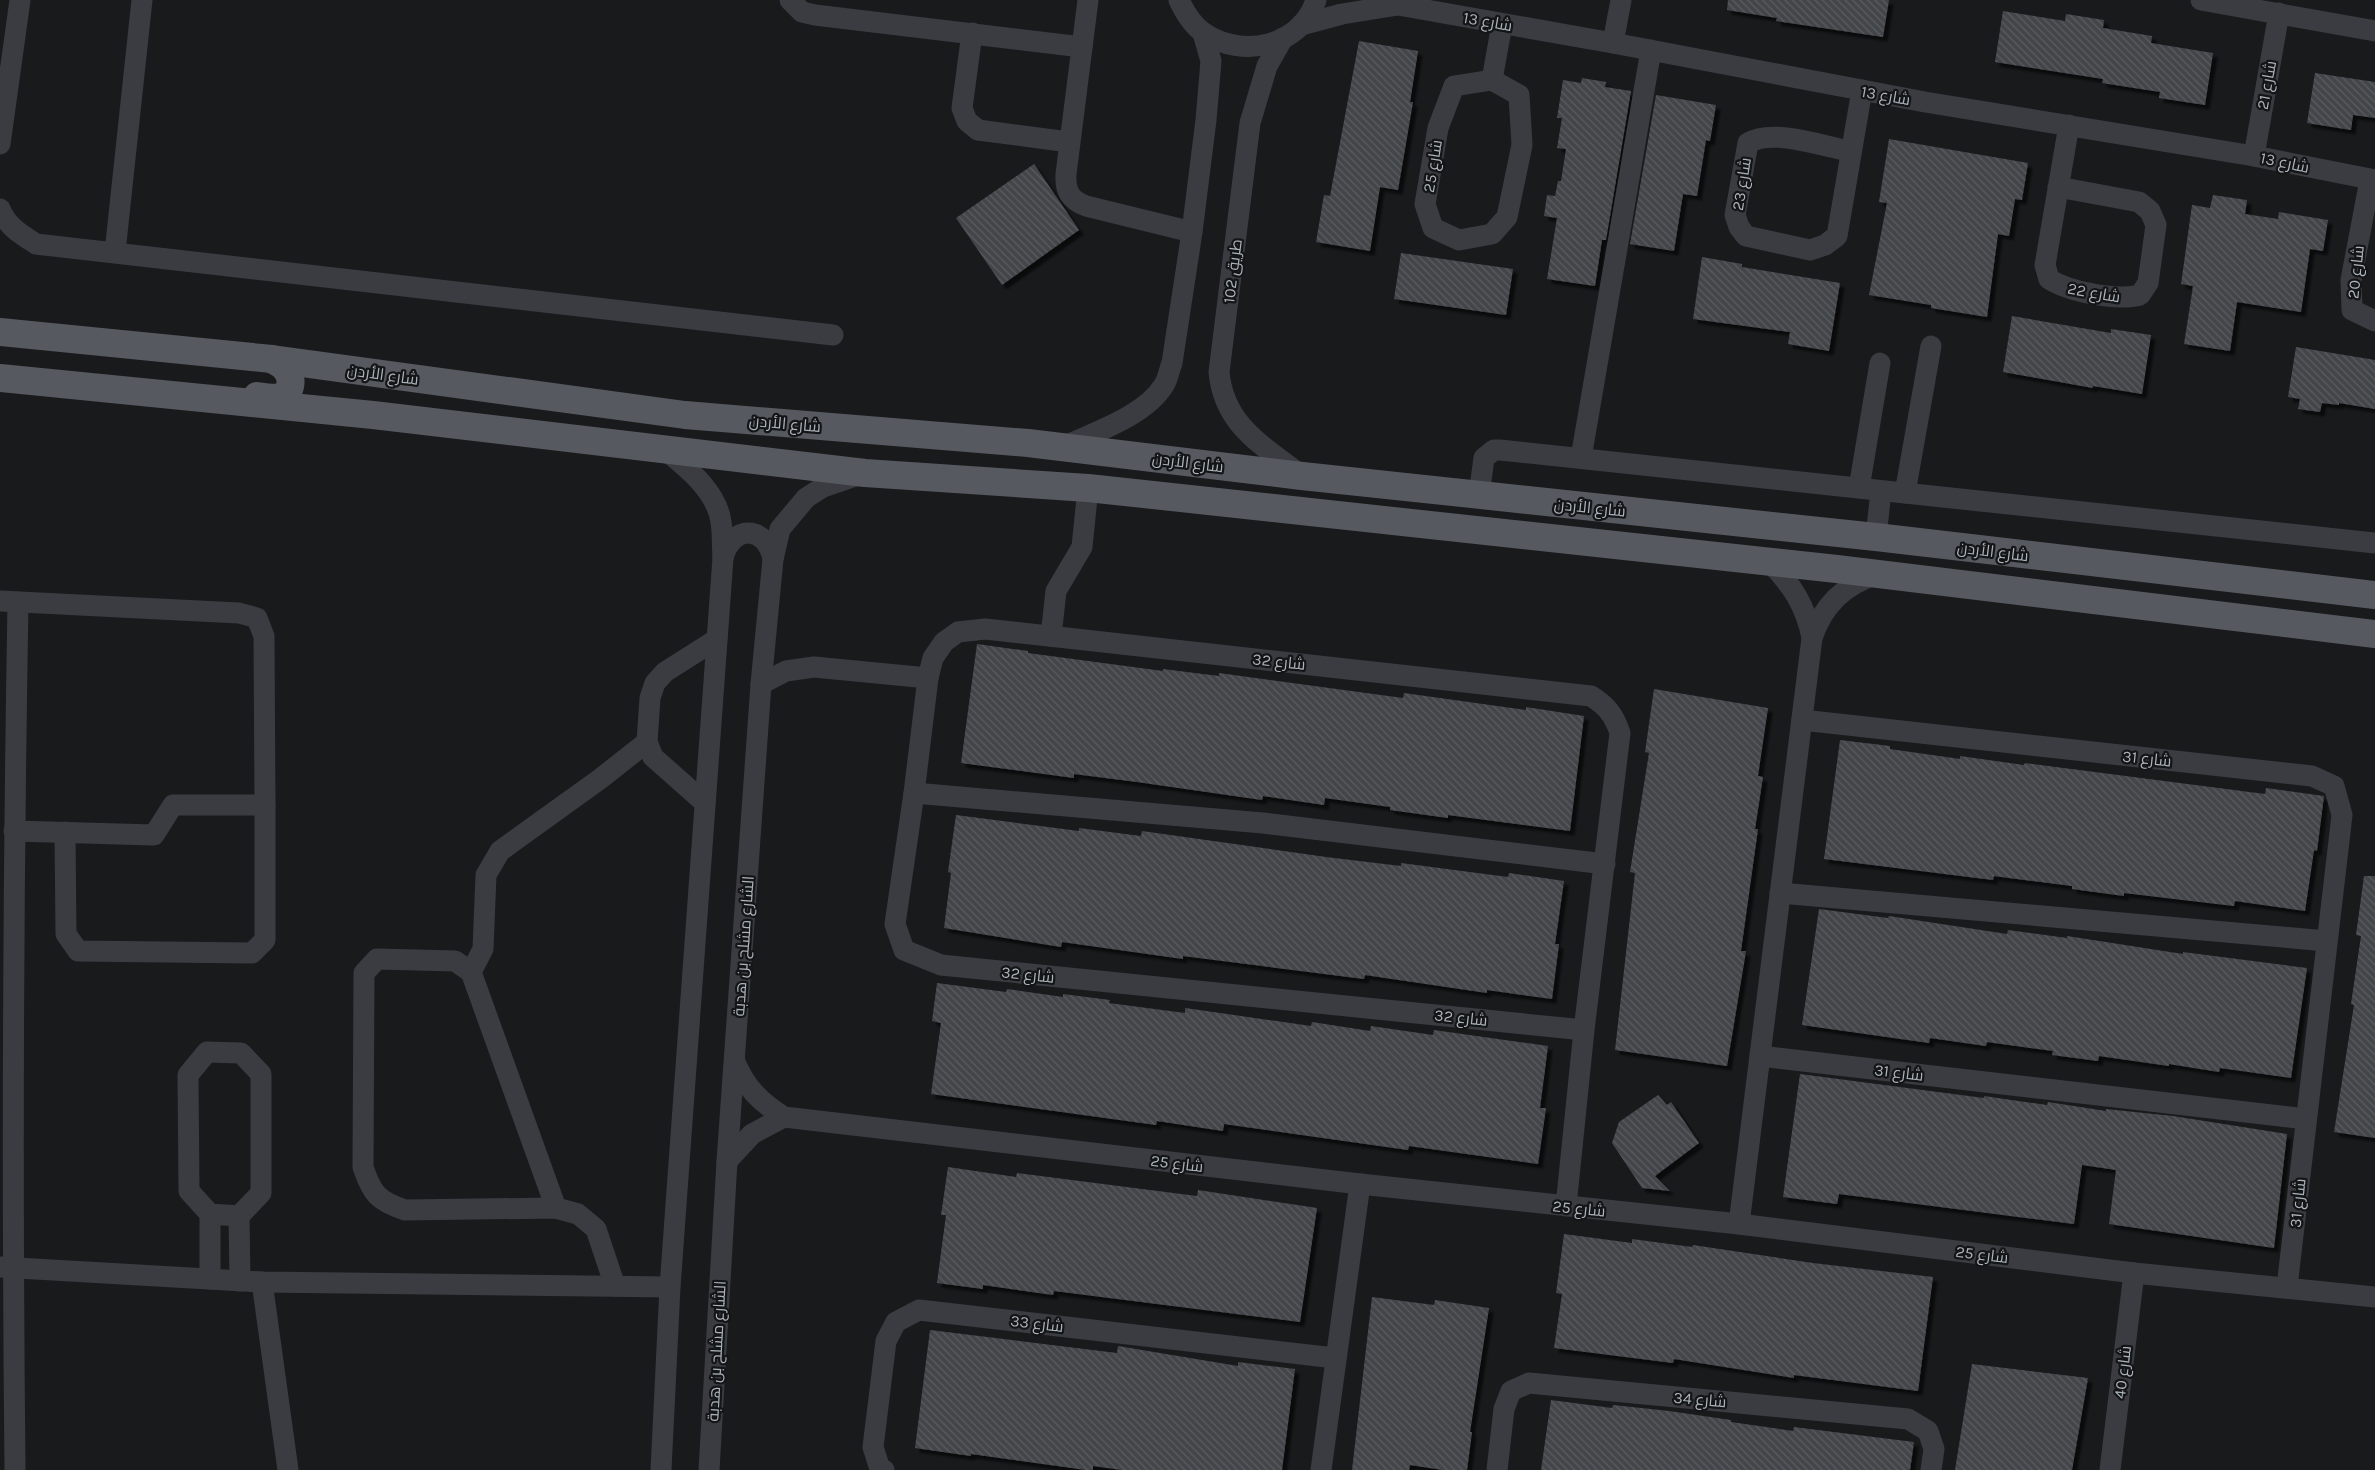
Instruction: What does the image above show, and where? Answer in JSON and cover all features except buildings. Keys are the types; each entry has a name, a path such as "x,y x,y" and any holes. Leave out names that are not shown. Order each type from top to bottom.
{"main road":[{"name":"شارع الأردن","path":"7,330 272,360 685,414 1063,447 1302,476 1876,537 2375,595"},
{"path":"139,393 160,388 186,386 270,398 279,397 286,394 290,388 291,379 284,366 272,360"},
{"path":"0,378 374,415 865,473 1088,488 1876,574 2375,634"}],"street":[{"path":"0,144 20,0"},
{"path":"115,252 142,0"},
{"path":"790,0 802,12 972,32 1082,48"},
{"path":"1088,0 1070,142 1066,185 1069,195 1076,203 1192,232"},
{"path":"1179,0 1188,18 1203,33 1221,43 1242,48 1264,46 1283,38 1301,25 1313,8 1316,0"},
{"path":"1613,42 1620,0"},
{"path":"2201,0 2375,31"},
{"name":"شارع 13","path":"1301,25 1394,2 1502,24 1613,42 1862,90 2254,156 2372,180"},
{"name":"شارع 21","path":"2254,156 2279,14"},
{"path":"1492,80 1502,24"},
{"path":"972,32 962,108 968,121 978,130 1070,142"},
{"path":"1063,447 1139,411 1153,400 1165,384 1172,363 1192,232 1211,61 1203,33"},
{"name":"طريق 102","path":"1283,38 1267,66 1250,123 1219,372 1221,388 1234,418 1245,430 1302,476"},
{"path":"1581,458 1651,50"},
{"name":"شارع 25","path":"1492,80 1518,95 1522,145 1506,217 1492,234 1459,240 1433,228 1425,204 1438,128 1454,86 1492,80"},
{"name":"23 شارع","path":"1850,152 1773,136 1757,138 1748,143 1735,215 1739,227 1746,236 1810,250 1825,245 1837,236 1862,90"},
{"name":"شارع 22","path":"2058,187 2139,202 2150,211 2156,225 2148,283 2140,295 2126,299 2060,286 2049,279 2045,265 2058,187 2069,125"},
{"name":"شارع 20","path":"2372,180 2351,280 2352,310 2375,321"},
{"path":"0,209 4,220 18,233 36,244 833,334"},
{"path":"1905,493 1931,346"},
{"path":"1859,488 1880,363"},
{"path":"661,1470 670,1287 723,558 721,520 713,500 702,484 686,467 664,450"},
{"path":"1479,495 1484,458 1494,450 2375,543"},
{"name":"الشارع مشلح بن هدبة","path":"709,1470 727,1161 761,684 773,559 780,529 806,498 823,487 865,473"},
{"path":"1051,636 1056,591 1082,547 1088,488"},
{"path":"1876,537 1881,490"},
{"path":"723,558 726,545 736,536 749,533 762,537 770,546 773,559"},
{"path":"1769,562 1790,583 1798,596 1809,623 1812,638"},
{"path":"1739,1224 1812,638 1817,624 1831,602 1852,584 1876,574"},
{"path":"14,1470 6,1267 6,1165 14,831 9,602 239,613 257,618 264,636 265,940 252,953 78,951 66,934 66,832"},
{"name":"شارع 32","path":"1566,1206 1584,1030 1620,733 1616,719 1607,706 1591,696 985,629 958,632 944,642 933,658 928,678 895,924 904,950 941,965 1584,1030"},
{"path":"705,803 653,757 647,742 650,698 655,684 665,672 717,639"},
{"path":"761,684 786,671 814,667 928,678"},
{"name":"شارع 31","path":"1802,720 2312,776 2334,786 2342,815 2287,1287"},
{"path":"470,972 483,949 486,875 500,851 647,742"},
{"path":"914,793 1263,823 1605,864"},
{"path":"14,831 154,835 173,805 266,805"},
{"path":"1780,893 2327,941"},
{"path":"556,1208 470,972 455,961 377,959 364,972 363,1167 370,1188 385,1203 405,1210 556,1208 578,1214 596,1229 615,1286"},
{"path":"210,1279 210,1214 189,1191 188,1075 208,1052 241,1053 261,1074 261,1193 239,1216 240,1281"},
{"name":"شارع 31","path":"1760,1056 2306,1120"},
{"name":"شارع 25","path":"735,1062 742,1079 753,1094 767,1107 784,1117 1360,1184 1739,1224 2134,1273 2375,1297"},
{"path":"727,1161 752,1134 784,1117"},
{"path":"1321,1470 1360,1184"},
{"path":"210,1214 239,1216"},
{"path":"6,1267 262,1282 670,1287"},
{"name":"شارع 40","path":"2110,1470 2134,1273"},
{"path":"262,1282 288,1470"},
{"name":"شارع 33","path":"884,1470 880,1468 873,1447 886,1341 896,1322 920,1310 1336,1358"},
{"name":"شارع 34","path":"1498,1470 1504,1410 1510,1391 1529,1383 1908,1419 1928,1431 1934,1449 1931,1470"}]}
